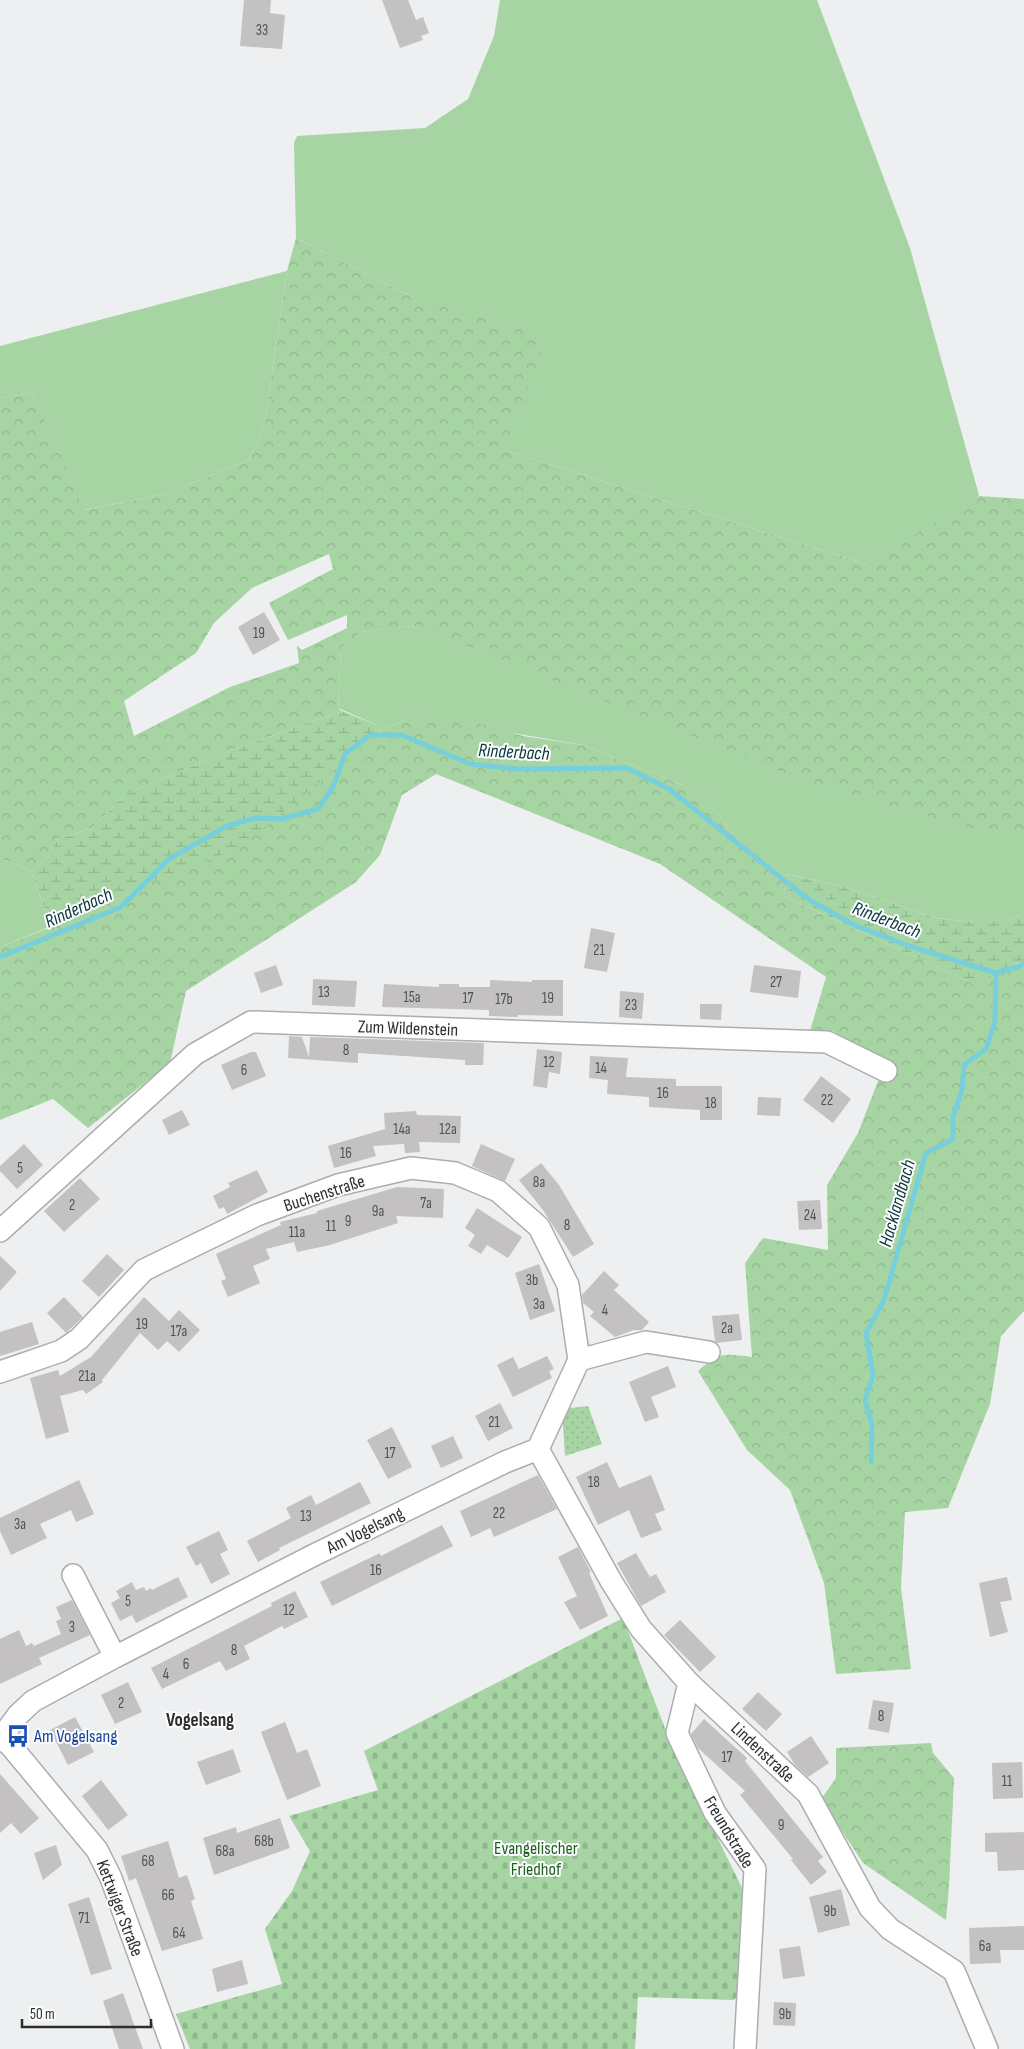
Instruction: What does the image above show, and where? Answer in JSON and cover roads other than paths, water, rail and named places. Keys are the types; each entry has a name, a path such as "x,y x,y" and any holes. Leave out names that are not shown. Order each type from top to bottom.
{"street":[{"name":"Zum Wildenstein","path":"0,1231 195,1054 251,1022 828,1042 886,1071"},
{"name":"Buchenstraße","path":"0,1372 61,1351 79,1339 144,1270 257,1215 338,1185 411,1168 455,1173 498,1191 539,1227 568,1285 579,1360"},
{"path":"538,1449 579,1360 646,1342 709,1352"},
{"name":"Am Vogelsang","path":"0,1738 18,1715 33,1701 314,1555 505,1462 538,1449"},
{"name":"Lindenstraße","path":"538,1449 611,1581 641,1629 689,1683 808,1794 870,1908 890,1929 954,1971 987,2049"},
{"path":"73,1575 116,1657"},
{"name":"Freundstraße","path":"689,1683 677,1733 715,1813 755,1870 745,2049"},
{"name":"Kettwiger Straße","path":"0,1738 10,1745 97,1850 111,1878 173,2049"}],"waterway":[{"name":"Rinderbach","path":"0,957 121,907 169,859 227,826 256,818 282,819 318,809 334,785 345,754 370,735 402,735 470,764 518,769 627,768 669,789 808,899 854,925 909,946 996,973 1018,967 1024,963"},
{"name":"Hacklandbach","path":"871,1462 872,1425 865,1400 873,1376 866,1333 884,1300 926,1153 953,1139 953,1117 962,1090 964,1065 986,1049 995,1021 996,973"}],"place":[{"name":"Am Vogelsang","path":"18,1736"}],"district":[{"name":"Vogelsang","path":"200,1719"}],"park label":[{"name":"Evangelischer Friedhof","path":"536,1858"}]}
